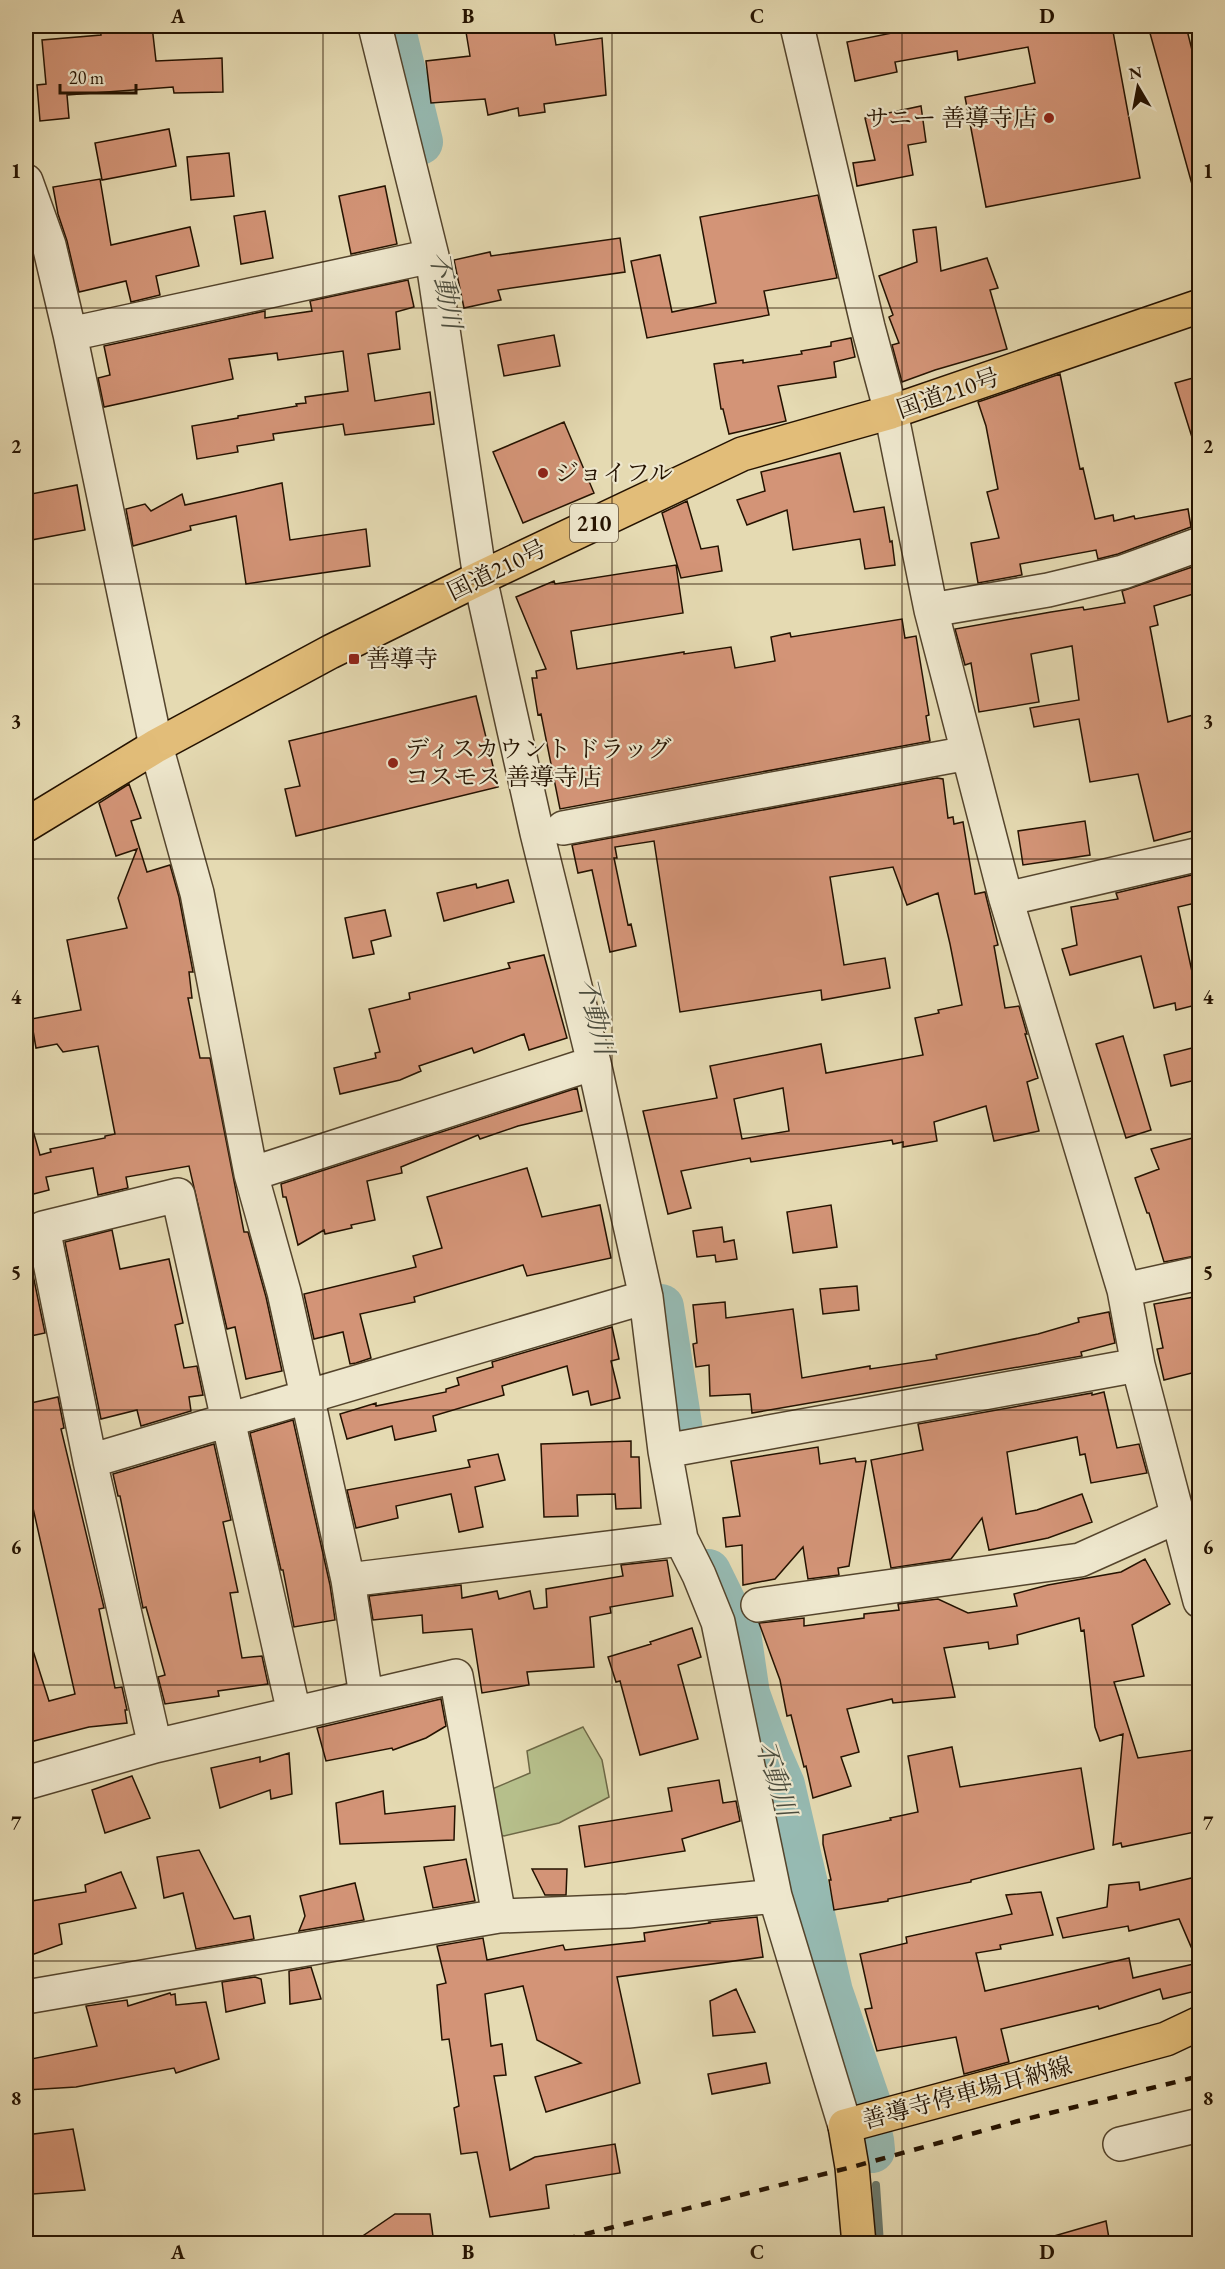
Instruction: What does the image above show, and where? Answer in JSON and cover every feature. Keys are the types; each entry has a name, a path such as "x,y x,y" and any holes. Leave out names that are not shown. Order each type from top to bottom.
{"main road":[{"name":"国道210号","path":"26,825 156,746 330,652 742,454 891,412 1200,306"},
{"name":"善導寺停車場耳納線","path":"859,2244 852,2167 845,2127 1166,2039 1200,2023"}],"street":[{"path":"375,26 432,256 480,578 537,832 594,1063 646,1297 665,1451 681,1539 718,1622 775,1896 845,2127"},
{"path":"797,26 868,327 891,412 931,610 1006,899 1124,1290 1138,1365 1176,1517 1200,1601"},
{"path":"26,181 37,248 70,334 156,746 197,893 251,1174 284,1292 348,1580 366,1696"},
{"path":"70,334 432,256"},
{"path":"931,610 1048,590 1123,572 1200,544"},
{"path":"563,828 968,753"},
{"path":"1006,899 1200,854"},
{"path":"251,1174 594,1063"},
{"path":"155,1746 90,1461 43,1228 178,1195 294,1713"},
{"path":"1124,1290 1200,1272"},
{"path":"90,1461 646,1297"},
{"path":"665,1451 1138,1365"},
{"path":"758,1605 1080,1560 1176,1517"},
{"path":"348,1580 681,1539"},
{"path":"26,1783 155,1746 456,1676 499,1916"},
{"path":"26,1997 499,1916 628,1911 775,1896"},
{"path":"1120,2145 1200,2125"}],"green space":[{"path":"583,1727 602,1760 609,1797 559,1823 504,1836 482,1829 478,1795 530,1773 527,1751"}],"building":[{"path":"100,26 152,26 156,61 222,58 223,92 174,93 173,87 67,95 69,118 40,121 37,85 46,84 42,40 101,35"},
{"path":"465,26 553,26 556,45 602,38 606,95 544,104 545,112 519,116 518,108 488,115 485,99 431,103 426,61 470,56"},
{"name":"サニー 善導寺店","path":"895,26 1112,26 1140,178 986,207 965,97 1035,83 1028,47 958,60 957,51 895,62 897,72 855,81 847,42 897,32"},
{"path":"1148,26 1186,26 1200,82 1200,187 1193,188"},
{"path":"921,106 926,142 908,145 913,175 857,186 853,163 875,160 865,118"},
{"path":"169,129 176,166 102,180 95,143"},
{"path":"229,153 234,196 191,200 187,157"},
{"path":"100,179 111,245 190,227 199,266 156,276 160,295 131,302 126,281 79,292 53,187"},
{"path":"385,186 397,244 351,254 339,196"},
{"path":"818,195 837,278 764,291 769,315 647,338 631,261 660,255 672,312 716,303 700,217"},
{"path":"265,211 273,258 241,264 234,216"},
{"path":"936,227 941,271 987,258 998,288 990,290 1007,349 902,382 892,345 899,343 889,317 893,315 879,276 917,262 913,230"},
{"path":"620,238 625,272 498,290 501,300 464,308 454,260 490,252 491,256"},
{"path":"408,280 414,307 396,312 400,349 368,354 375,401 430,392 434,424 345,435 343,424 273,434 274,440 237,446 238,452 197,459 192,426 297,406 296,404 306,403 305,397 348,391 343,351 278,360 277,353 229,359 233,379 104,407 98,378 110,375 104,346 265,311 265,318 312,311 310,301"},
{"path":"554,335 560,366 504,376 498,345"},
{"path":"851,338 855,357 834,362 836,377 778,386 786,421 729,434 723,409 721,409 714,364 743,360 743,363 802,354 801,351 831,346 831,342"},
{"path":"1060,374 1080,469 1083,468 1095,519 1113,515 1114,521 1134,516 1135,519 1188,509 1191,527 1098,559 1096,550 1020,564 1022,575 978,583 971,543 999,538 987,492 998,489 986,426 978,402"},
{"path":"1200,376 1200,446 1195,447 1175,383"},
{"name":"ジョイフル","path":"564,422 594,493 523,523 493,452"},
{"path":"840,453 854,512 884,507 895,565 865,569 860,539 793,550 787,510 747,525 737,500 765,491 761,472"},
{"path":"282,483 290,540 366,529 370,566 246,584 236,516 190,526 191,530 133,546 126,509 145,504 151,511 182,494 185,505"},
{"path":"77,485 85,530 26,541 26,495"},
{"path":"687,501 701,549 718,546 722,571 681,578 662,513"},
{"path":"676,565 683,613 571,631 577,669 731,647 735,668 775,661 771,637 790,633 791,637 902,619 905,638 916,636 929,715 926,716 930,741 560,809 541,714 538,715 532,678 537,678 536,671 546,669 516,597 554,581 555,584"},
{"path":"1198,565 1200,592 1154,606 1158,625 1150,627 1168,722 1200,713 1200,829 1154,841 1138,774 1090,782 1079,719 1034,727 1030,708 1079,700 1072,646 1031,654 1039,702 979,712 971,663 965,665 955,629 1083,607 1084,610 1125,603 1122,591"},
{"name":"ディスカウント ドラッグ コスモス 善導寺店","path":"476,696 498,787 296,836 285,789 300,786 289,741"},
{"path":"937,778 943,779 948,818 953,817 954,824 963,822 975,894 985,892 998,945 994,946 1005,1008 1019,1006 1027,1034 1025,1034 1038,1078 1027,1082 1039,1131 994,1141 986,1106 934,1122 937,1141 903,1147 903,1142 893,1144 892,1140 751,1162 750,1158 681,1171 691,1208 668,1214 643,1111 717,1098 710,1066 821,1044 826,1073 923,1055 915,1018 962,1005 938,893 907,905 893,867 830,877 844,965 885,958 890,988 822,1000 821,990 680,1012 654,841 615,847 617,858 614,858 628,925 631,924 636,946 610,952 592,870 578,873 572,845","holes":["783,1088 789,1131 742,1139 734,1099"]},
{"path":"129,784 141,818 131,821 147,872 170,865 179,897 193,972 189,972 192,998 188,998 200,1058 210,1058 244,1232 248,1232 266,1297 282,1371 246,1379 235,1327 227,1329 189,1166 126,1177 128,1188 98,1195 93,1168 46,1177 49,1190 26,1196 26,1128 32,1127 40,1155 51,1152 50,1149 115,1134 98,1046 63,1052 57,1044 36,1048 31,1019 81,1010 67,940 127,928 118,898 137,849 116,856 99,803"},
{"path":"1085,821 1090,855 1023,865 1018,831"},
{"path":"1200,873 1200,902 1178,907 1194,981 1196,981 1200,995 1200,1004 1176,1010 1175,1003 1154,1008 1141,956 1070,975 1062,949 1077,945 1071,907 1118,899 1116,893"},
{"path":"508,880 514,902 444,921 437,893 476,884 477,888"},
{"path":"385,910 391,936 371,941 374,954 353,958 345,918"},
{"path":"544,955 567,1038 529,1050 524,1034 474,1053 472,1048 419,1066 421,1071 400,1080 340,1094 334,1068 376,1058 375,1053 380,1052 369,1009 410,999 409,993 510,968 508,963"},
{"path":"1123,1036 1151,1130 1126,1138 1096,1044"},
{"path":"1200,1046 1200,1079 1171,1086 1164,1055"},
{"path":"577,1088 582,1111 518,1126 480,1139 478,1135 401,1167 402,1173 367,1181 375,1220 325,1234 324,1230 298,1245 281,1184"},
{"path":"1200,1136 1200,1255 1164,1262 1149,1213 1147,1213 1135,1178 1159,1169 1151,1149"},
{"path":"527,1168 542,1217 600,1205 611,1258 527,1276 523,1265 414,1297 415,1302 360,1314 371,1358 356,1363 350,1364 343,1332 314,1339 304,1294 416,1267 413,1256 442,1248 427,1197"},
{"path":"831,1205 837,1247 793,1253 787,1212"},
{"path":"722,1227 724,1242 734,1240 737,1259 716,1262 715,1255 697,1257 693,1231"},
{"path":"112,1230 120,1269 169,1259 183,1323 175,1325 184,1368 197,1366 203,1395 189,1397 191,1411 141,1426 137,1410 101,1419 65,1242"},
{"path":"26,1241 45,1333 26,1337"},
{"path":"857,1286 859,1310 823,1314 820,1289"},
{"path":"1200,1296 1200,1371 1164,1380 1157,1349 1163,1348 1154,1304"},
{"path":"725,1302 726,1318 793,1309 802,1378 870,1366 870,1369 937,1359 936,1355 1038,1334 1079,1322 1078,1318 1109,1312 1115,1343 1081,1352 1082,1356 752,1413 750,1394 710,1396 709,1365 696,1367 693,1344 697,1343 693,1305"},
{"path":"612,1327 619,1359 611,1361 620,1398 591,1405 588,1391 573,1395 567,1366 502,1386 504,1395 433,1416 436,1431 395,1440 392,1426 347,1439 340,1414 376,1403 376,1406 446,1392 446,1389 459,1385 457,1378 493,1367 492,1362"},
{"path":"1104,1392 1117,1448 1139,1444 1147,1473 1091,1483 1085,1454 1080,1455 1077,1437 1007,1452 1016,1514 1037,1510 1082,1494 1092,1522 1048,1538 989,1550 982,1518 951,1559 891,1568 871,1460 923,1450 918,1424"},
{"path":"58,1397 64,1428 61,1429 104,1608 99,1609 115,1688 122,1687 127,1723 89,1727 30,1742 26,1708 26,1642 30,1641 49,1701 75,1694 26,1477 26,1404"},
{"path":"293,1420 330,1585 335,1620 294,1627 283,1570 281,1570 250,1433"},
{"path":"631,1441 631,1457 639,1457 641,1508 616,1509 615,1494 577,1495 578,1516 544,1517 541,1444"},
{"path":"214,1444 231,1520 223,1522 238,1592 230,1593 242,1658 262,1656 268,1684 218,1691 219,1696 165,1704 158,1677 165,1675 146,1607 143,1608 120,1496 118,1496 113,1474"},
{"path":"818,1447 820,1464 855,1458 856,1462 866,1461 849,1566 838,1568 839,1575 808,1579 803,1547 775,1579 743,1585 742,1545 726,1547 723,1518 740,1516 731,1461"},
{"path":"498,1454 505,1480 475,1487 483,1527 459,1532 451,1494 396,1506 398,1518 356,1528 347,1490 470,1467 468,1460"},
{"path":"1145,1559 1170,1604 1132,1625 1144,1676 1114,1682 1138,1758 1200,1749 1200,1831 1122,1847 1121,1843 1113,1845 1123,1734 1100,1741 1095,1727 1084,1630 1081,1631 1079,1618 1017,1635 1018,1644 989,1649 988,1642 944,1648 955,1697 893,1703 892,1699 847,1709 859,1752 841,1757 851,1786 813,1798 791,1715 787,1716 780,1680 759,1623 804,1618 804,1626 864,1618 864,1614 899,1610 898,1604 938,1599 968,1613 1017,1606 1014,1594 1048,1585 1121,1572"},
{"path":"667,1560 673,1596 610,1607 611,1613 590,1617 594,1667 527,1672 529,1685 482,1693 472,1629 423,1633 422,1615 373,1620 369,1596 461,1585 462,1598 497,1591 499,1599 530,1591 534,1609 547,1607 546,1589 623,1576 621,1565"},
{"path":"692,1628 701,1657 678,1665 698,1739 640,1755 620,1681 616,1682 608,1657"},
{"path":"441,1699 446,1726 426,1738 393,1750 392,1748 326,1761 317,1728"},
{"path":"952,1747 960,1787 1081,1768 1094,1849 971,1880 971,1882 888,1899 888,1901 834,1910 823,1835 918,1812 908,1756"},
{"path":"289,1753 292,1794 271,1799 270,1790 220,1808 211,1768 260,1757 260,1762"},
{"path":"132,1776 150,1818 105,1833 92,1790"},
{"path":"719,1780 723,1803 736,1801 740,1821 682,1839 685,1851 585,1867 579,1826 672,1811 668,1788"},
{"path":"383,1791 385,1814 455,1806 454,1840 340,1844 336,1803"},
{"path":"199,1850 234,1919 250,1916 254,1939 196,1949 183,1893 164,1898 157,1857"},
{"path":"466,1859 475,1901 433,1908 424,1867"},
{"path":"532,1869 567,1869 566,1895 545,1895"},
{"path":"121,1872 136,1908 59,1924 62,1944 26,1957 26,1902 86,1892 85,1885"},
{"path":"1200,1876 1200,1990 1163,1999 1160,1989 1099,2009 1098,2006 1001,2029 1009,2062 964,2074 956,2037 877,2051 865,2009 872,2008 860,1954 907,1943 906,1937 1012,1914 1006,1895 1041,1892 1053,1935 1000,1945 1001,1949 976,1953 985,1991 1129,1958 1133,1978 1198,1963 1179,1919 1129,1931 1128,1926 1063,1938 1057,1918 1107,1907 1109,1885 1139,1882 1140,1890"},
{"path":"355,1883 364,1920 299,1931 305,1916 300,1896"},
{"path":"757,1917 763,1957 617,1977 640,2083 546,2112 535,2077 581,2063 537,2040 523,1986 485,1994 491,2046 502,2044 506,2075 494,2076 510,2170 535,2157 615,2144 620,2173 546,2185 549,2208 490,2217 477,2152 461,2154 454,2108 459,2106 449,2039 442,2040 437,1985 446,1983 437,1946 483,1938 487,1960 563,1945 565,1950 645,1941 644,1933"},
{"path":"311,1967 321,1999 290,2004 289,1971"},
{"path":"255,1977 261,1979 265,2003 226,2012 222,1982"},
{"path":"736,1989 755,2032 713,2036 710,2001"},
{"path":"170,1993 175,1994 176,2005 206,2002 219,2059 176,2073 174,2068 76,2087 26,2090 26,2060 97,2046 86,2006 127,2000 128,2006"},
{"path":"766,2063 770,2083 712,2094 708,2074"},
{"path":"73,2129 85,2190 33,2194 26,2157 26,2135"},
{"path":"395,2214 430,2214 434,2244 351,2244"},
{"path":"1106,2221 1110,2244 1048,2244 1047,2238"}],"waterway":[{"name":"不動川","path":"392,26 420,142"},
{"name":"不動川","path":"661,1307 680,1431"},
{"name":"不動川","path":"708,1572 738,1633 747,1694 782,1785 830,1992 868,2103"},
{"name":"不動川","path":"871,2140 872,2150"},
{"name":"不動川","path":"876,2185 880,2244"}],"railway":[{"path":"546,2244 1200,2076"}],"place":[{"name":"サニー 善導寺店","path":"1049,118"},
{"name":"ジョイフル","path":"543,473"},
{"name":"善導寺","path":"354,659"},
{"name":"ディスカウント ドラッグ コスモス 善導寺店","path":"393,763"}]}
